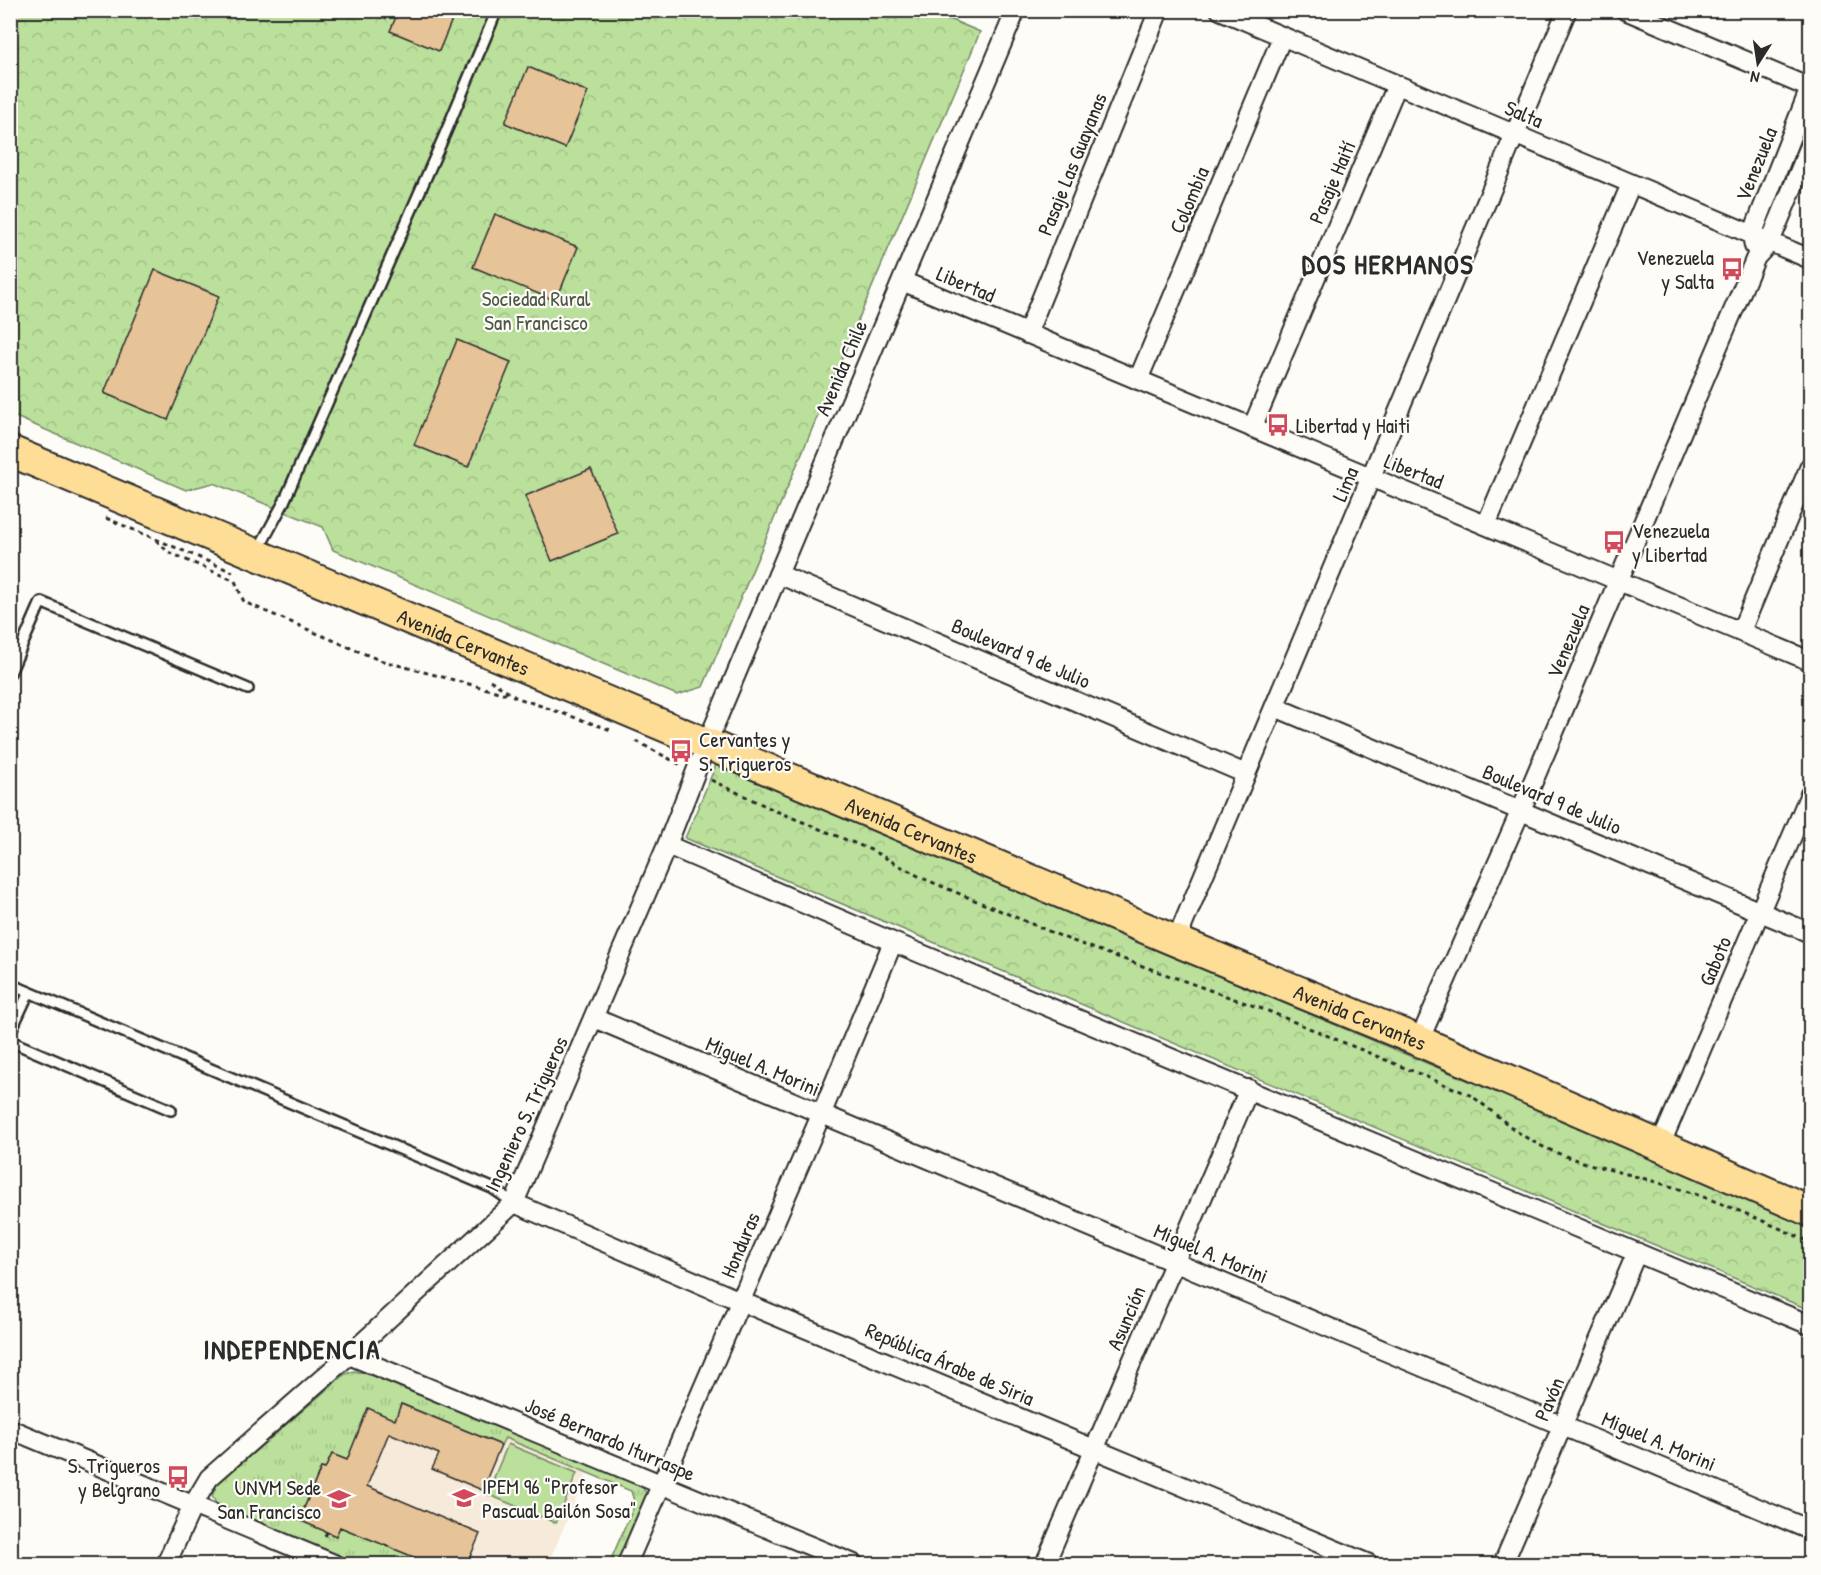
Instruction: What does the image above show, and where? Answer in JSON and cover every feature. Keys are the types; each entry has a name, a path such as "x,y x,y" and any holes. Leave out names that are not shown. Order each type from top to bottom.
{"main road":[{"name":"Avenida Cervantes","path":"10,451 248,564 707,743 1419,1041 1810,1211"}],"street":[{"name":"Avenida Chile","path":"707,743 1016,10"},
{"name":"Pasaje Las Guayanas","path":"1027,334 1160,10"},
{"name":"Salta","path":"1220,10 1810,259"},
{"name":"Lima","path":"1176,941 1567,10"},
{"path":"1625,10 1810,88"},
{"name":"Colombia","path":"1138,380 1282,37"},
{"name":"Pasaje Haití","path":"1252,428 1397,85"},
{"name":"Venezuela","path":"1756,257 1752,234 1810,88"},
{"name":"Venezuela","path":"1419,1041 1521,810 1756,257 1770,242 1810,146"},
{"path":"1486,525 1631,184"},
{"name":"Libertad","path":"902,281 1810,660"},
{"path":"1741,631 1810,466"},
{"name":"Boulevard 9 de Julio","path":"778,574 1246,774"},
{"name":"Boulevard 9 de Julio","path":"1275,707 1810,933"},
{"name":"Ingeniero S. Trigueros","path":"166,1564 193,1505 209,1478 349,1355 514,1203 667,845 707,743"},
{"name":"Gaboto","path":"1660,1146 1810,794"},
{"path":"667,845 893,942 1810,1325"},
{"name":"Honduras","path":"627,1564 821,1115 893,942"},
{"name":"Miguel A. Morini","path":"594,1018 1810,1530"},
{"name":"Asunción","path":"1045,1564 1249,1089"},
{"name":"República Árabe de Siria","path":"514,1203 740,1301 1370,1564"},
{"name":"Pavón","path":"1503,1564 1637,1252"},
{"name":"José Bernardo Iturraspe","path":"349,1355 854,1564"},
{"path":"10,1429 334,1564"}],"lane":[{"path":"248,564 283,504 497,10"},
{"path":"10,673 41,602 248,689"},
{"path":"10,984 492,1188 514,1203"},
{"path":"10,1033 29,992"},
{"path":"10,1041 171,1110"}],"path":[{"path":"103,517 155,539 248,564"},
{"path":"155,539 168,552 235,581 244,602 379,660 515,697 612,731"},
{"path":"488,678 515,697"},
{"path":"631,738 695,773 776,811 872,850 922,878 1038,927 1268,1011 1470,1095 1483,1103 1503,1122 1532,1141 1566,1157 1668,1185 1749,1214 1810,1242"}],"shaded area":[{"name":"IPEM 96 \"Profesor Pascual Bailón Sosa\"","path":"401,1404 501,1445 504,1438 587,1473 548,1564 431,1564 345,1529 325,1469 332,1454 347,1460"}],"green space":[{"name":"Sociedad Rural San Francisco","path":"928,10 980,32 703,687 677,695 333,550 323,527 213,483 186,490 11,415 11,11"},
{"path":"716,765 1810,1224 1810,1310 685,838"},
{"path":"354,1371 368,1374 640,1484 646,1496 617,1564 609,1564 635,1504 631,1491 505,1438 501,1445 402,1404 395,1420 347,1460 332,1454 325,1469 321,1468 299,1520 346,1513 345,1529 431,1564 351,1564 218,1507 212,1496 217,1484 345,1374"},
{"path":"508,1444 577,1473 556,1523 487,1494"}],"building":[{"path":"399,10 456,10 439,51 390,31"},
{"path":"528,67 588,92 565,148 505,123"},
{"path":"495,214 578,247 556,301 473,267"},
{"path":"155,270 219,296 168,420 104,393"},
{"path":"457,340 511,362 468,467 414,445"},
{"path":"591,469 618,534 552,561 525,496"},
{"path":"401,1404 501,1445 482,1490 432,1469 439,1454 389,1433 367,1486 480,1534 467,1564 431,1564 340,1527 336,1536 299,1520 321,1468 325,1469 332,1454 347,1460 368,1408 395,1420"}],"place":[{"name":"Venezuela y Salta","path":"1732,269"},
{"name":"Libertad y Haiti","path":"1278,425"},
{"name":"Venezuela y Libertad","path":"1614,542"},
{"name":"Cervantes y S. Trigueros","path":"681,751"},
{"name":"S. Trigueros y Belgrano","path":"178,1477"},
{"name":"IPEM 96 \"Profesor Pascual Bailón Sosa\"","path":"464,1498"},
{"name":"UNVM Sede San Francisco","path":"339,1499"}],"district":[{"name":"DOS HERMANOS","path":"1388,264"},
{"name":"INDEPENDENCIA","path":"292,1349"}]}
